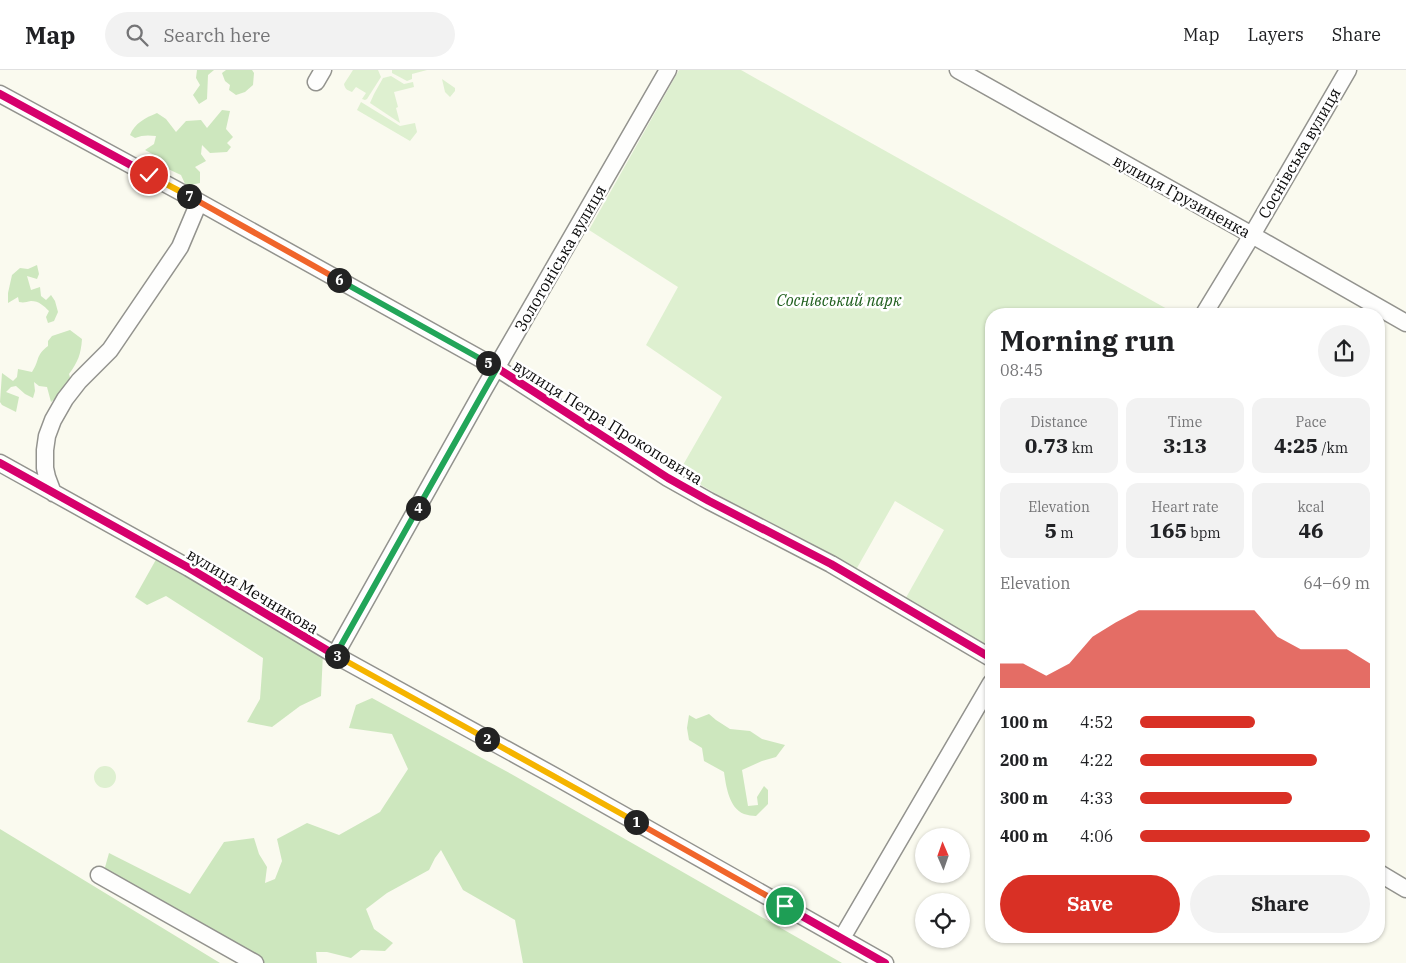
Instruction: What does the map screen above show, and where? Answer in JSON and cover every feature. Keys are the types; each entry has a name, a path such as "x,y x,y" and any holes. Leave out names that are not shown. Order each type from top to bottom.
{"street":[{"name":"Золотоніська вулиця","path":"335,656 668,70"},
{"name":"вулиця Грузиненка","path":"958,70 1380,308"},
{"name":"Соснівська вулиця","path":"1208,308 1252,235 1343,72"},
{"name":"вулиця Петра Прокоповича","path":"0,94 497,368 668,478 830,564 985,654"},
{"path":"53,493 47,477 45,450 47,436 53,420 65,399 79,381 110,350 174,255 188,231 199,202"},
{"name":"вулиця Грузиненка","path":"1385,311 1406,323"},
{"name":"вулиця Мечникова","path":"0,463 189,568 335,656 566,783 885,963"},
{"path":"842,938 985,693"},
{"path":"99,875 254,963"},
{"path":"1385,877 1406,889"}],"green space":[{"path":"197,70 214,70 208,75 207,99 199,104 193,95 200,85 196,78"},
{"path":"226,70 252,70 254,73 253,85 245,92 236,95 229,90 230,85 225,81 222,73"},
{"path":"353,70 378,70 381,77 365,100 362,99 366,93 356,87 352,92 345,87 344,84"},
{"path":"392,70 427,70 412,74 412,79 407,81 392,73"},
{"name":"Соснівський парк","path":"679,70 741,70 1165,308 985,308 985,646 903,603 944,530 895,501 853,575 679,472 722,397 646,345 678,287 589,230"},
{"path":"391,76 404,84 413,82 414,87 394,92 400,123 370,103 383,78"},
{"path":"442,79 455,88 450,97 445,92"},
{"path":"361,102 400,126 415,123 417,132 410,141 357,110"},
{"path":"222,110 230,111 226,129 233,137 227,143 231,147 227,152 210,153 202,145 201,154 206,161 195,167 200,172 200,183 186,186 181,175 157,166 156,156 145,150 154,144 156,136 140,136 135,138 130,135 141,121 157,113 166,119 176,132 186,121 201,120 207,128"},
{"path":"37,265 39,274 37,279 27,276 31,290 40,287 41,296 46,300 51,295 58,312 54,321 48,323 46,317 49,311 39,303 34,301 19,302 18,297 8,303 12,275 20,268 28,269"},
{"path":"70,330 82,339 78,358 69,374 72,385 51,402 47,387 39,386 34,382 35,391 33,398 16,386 11,387 6,392 19,397 16,412 2,405 0,402 2,373 13,381 17,377 18,369 32,372 39,355 48,346 48,341 52,336"},
{"path":"158,556 323,652 321,696 300,706 272,727 247,722 260,699 263,658 166,596 147,605 135,597"},
{"path":"372,698 513,775 842,963 523,963 515,920 463,890 441,850 429,870 387,893 366,909 374,929 393,943 385,951 361,950 351,958 327,952 316,952 317,963 263,963 104,871 109,853 190,894 224,842 254,838 259,854 267,867 265,883 275,879 282,861 277,839 307,823 339,835 380,812 408,769 392,734 349,728 356,705"},
{"path":"709,714 730,729 750,731 762,739 785,745 776,757 742,770 748,806 758,805 757,797 764,786 768,790 768,804 756,816 744,814 735,807 729,796 724,772 704,761 702,748 689,740 687,728 689,715 696,719"},
{"path":"105,766 113,769 116,777 113,785 105,788 97,785 94,777 97,769"},
{"path":"0,829 220,963 0,963"}],"cycle path":[{"path":"0,94 497,368 668,478 831,564 985,654"},
{"path":"0,463 189,568 335,655 558,778 885,963"}],"route":[{"path":"149,175 497,368 335,656 558,778 785,906"}]}
